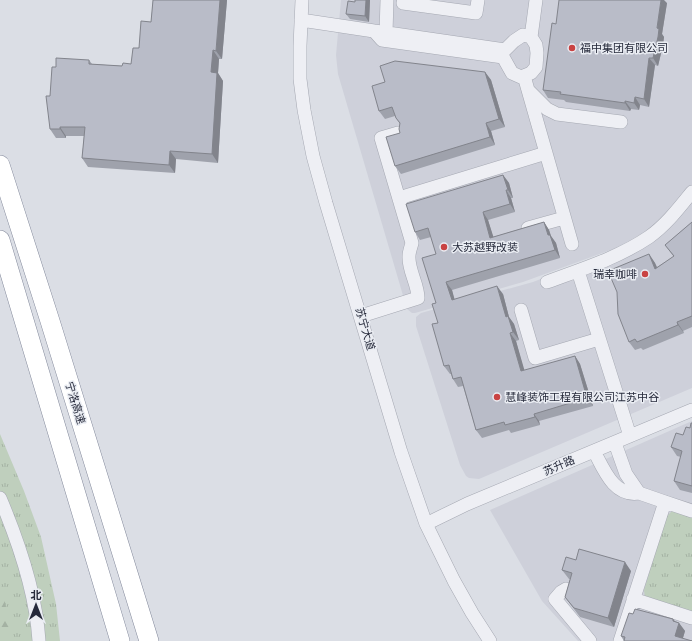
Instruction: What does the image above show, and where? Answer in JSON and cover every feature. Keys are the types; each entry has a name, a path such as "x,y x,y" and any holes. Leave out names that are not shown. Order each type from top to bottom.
{"highway":[{"name":"宁洛高速","path":"0,165 55,336 149,641"},
{"path":"0,240 120,641"}],"street":[{"name":"苏宁大道","path":"302,0 300,79 304,110 313,156 400,452 426,524 454,581 490,641"},
{"path":"387,0 380,32 382,40 503,57 512,73 521,77 531,73 536,67 536,45 531,37 536,0"},
{"path":"404,0 403,2 476,13 478,0"},
{"path":"301,20 505,50 523,35 531,37"},
{"path":"524,76 572,244"},
{"path":"528,90 547,110 557,114 621,122"},
{"path":"361,316 418,298 418,290 409,256 412,243 381,138 398,133"},
{"path":"399,198 546,153"},
{"path":"547,282 624,253 650,236 673,216 692,192"},
{"path":"524,229 564,218"},
{"path":"578,271 630,436"},
{"path":"521,310 535,358 599,339"},
{"name":"苏升路","path":"426,524 467,504 692,410"},
{"path":"615,443 626,474 640,492 665,502 692,510"},
{"path":"594,451 605,474 612,484 622,490 634,493 640,492"},
{"path":"0,498 12,526 25,567 36,615 39,641"},
{"path":"620,641 665,502"},
{"path":"566,590 561,592 555,599 590,641"},
{"path":"634,599 692,618"}],"shaded area":[{"path":"341,0 692,0 692,185 684,196 652,228 616,248 523,282 412,313 407,309 338,74 336,55"},
{"path":"692,186 692,388 479,479 469,478 466,476 460,465 416,326 416,317 421,313 533,282 600,256 648,233"},
{"path":"692,421 692,641 578,641 542,601 490,510"}],"green space":[{"path":"0,434 24,491 41,537 56,604 60,641 0,641"},
{"path":"672,511 692,514 692,614 645,597 644,590 666,517"},
{"path":"0,578 13,641 0,641"}],"building":[{"path":"153,0 220,0 216,51 213,50 211,72 217,73 212,154 170,151 169,165 82,158 85,127 60,127 60,129 50,129 46,96 50,96 52,67 56,67 56,58 89,60 89,64 122,66 123,63 131,64 133,48 139,48 141,21 151,22"},
{"path":"355,0 366,0 365,16 346,14 348,1 355,2"},
{"path":"559,0 661,0 657,28 659,29 658,37 653,58 649,58 644,99 635,97 634,103 625,101 625,103 560,94 561,92 543,90 552,23 556,24"},
{"path":"395,61 485,72 499,119 486,123 490,137 395,166 386,137 400,133 400,123 396,118 392,107 379,111 372,86 385,82 380,66"},
{"path":"503,175 508,190 506,190 510,204 483,212 490,238 544,222 555,250 446,282 452,300 497,286 506,317 508,316 513,332 510,333 521,371 575,356 587,398 534,414 535,417 505,425 504,422 476,430 461,377 453,379 449,365 444,366 432,324 438,323 432,304 436,303 422,258 436,254 428,228 415,232 406,204"},
{"path":"692,222 692,316 677,322 678,325 637,342 635,339 629,342 618,314 617,292 608,271 649,254 655,269 674,256 665,245"},
{"path":"691,423 692,486 674,481 682,451 671,447 676,433 683,435 686,427 690,428"},
{"path":"579,549 625,562 608,618 574,608 565,597 572,573 562,570 566,557 576,560"},
{"path":"635,609 673,619 673,621 679,623 675,636 692,641 624,641 625,637 621,636 629,613 633,614"}],"place":[{"name":"福中集团有限公司","path":"572,48"},
{"name":"大苏越野改装","path":"444,247"},
{"name":"瑞幸咖啡","path":"645,274"},
{"name":"慧峰装饰工程有限公司江苏中谷","path":"497,397"}]}
